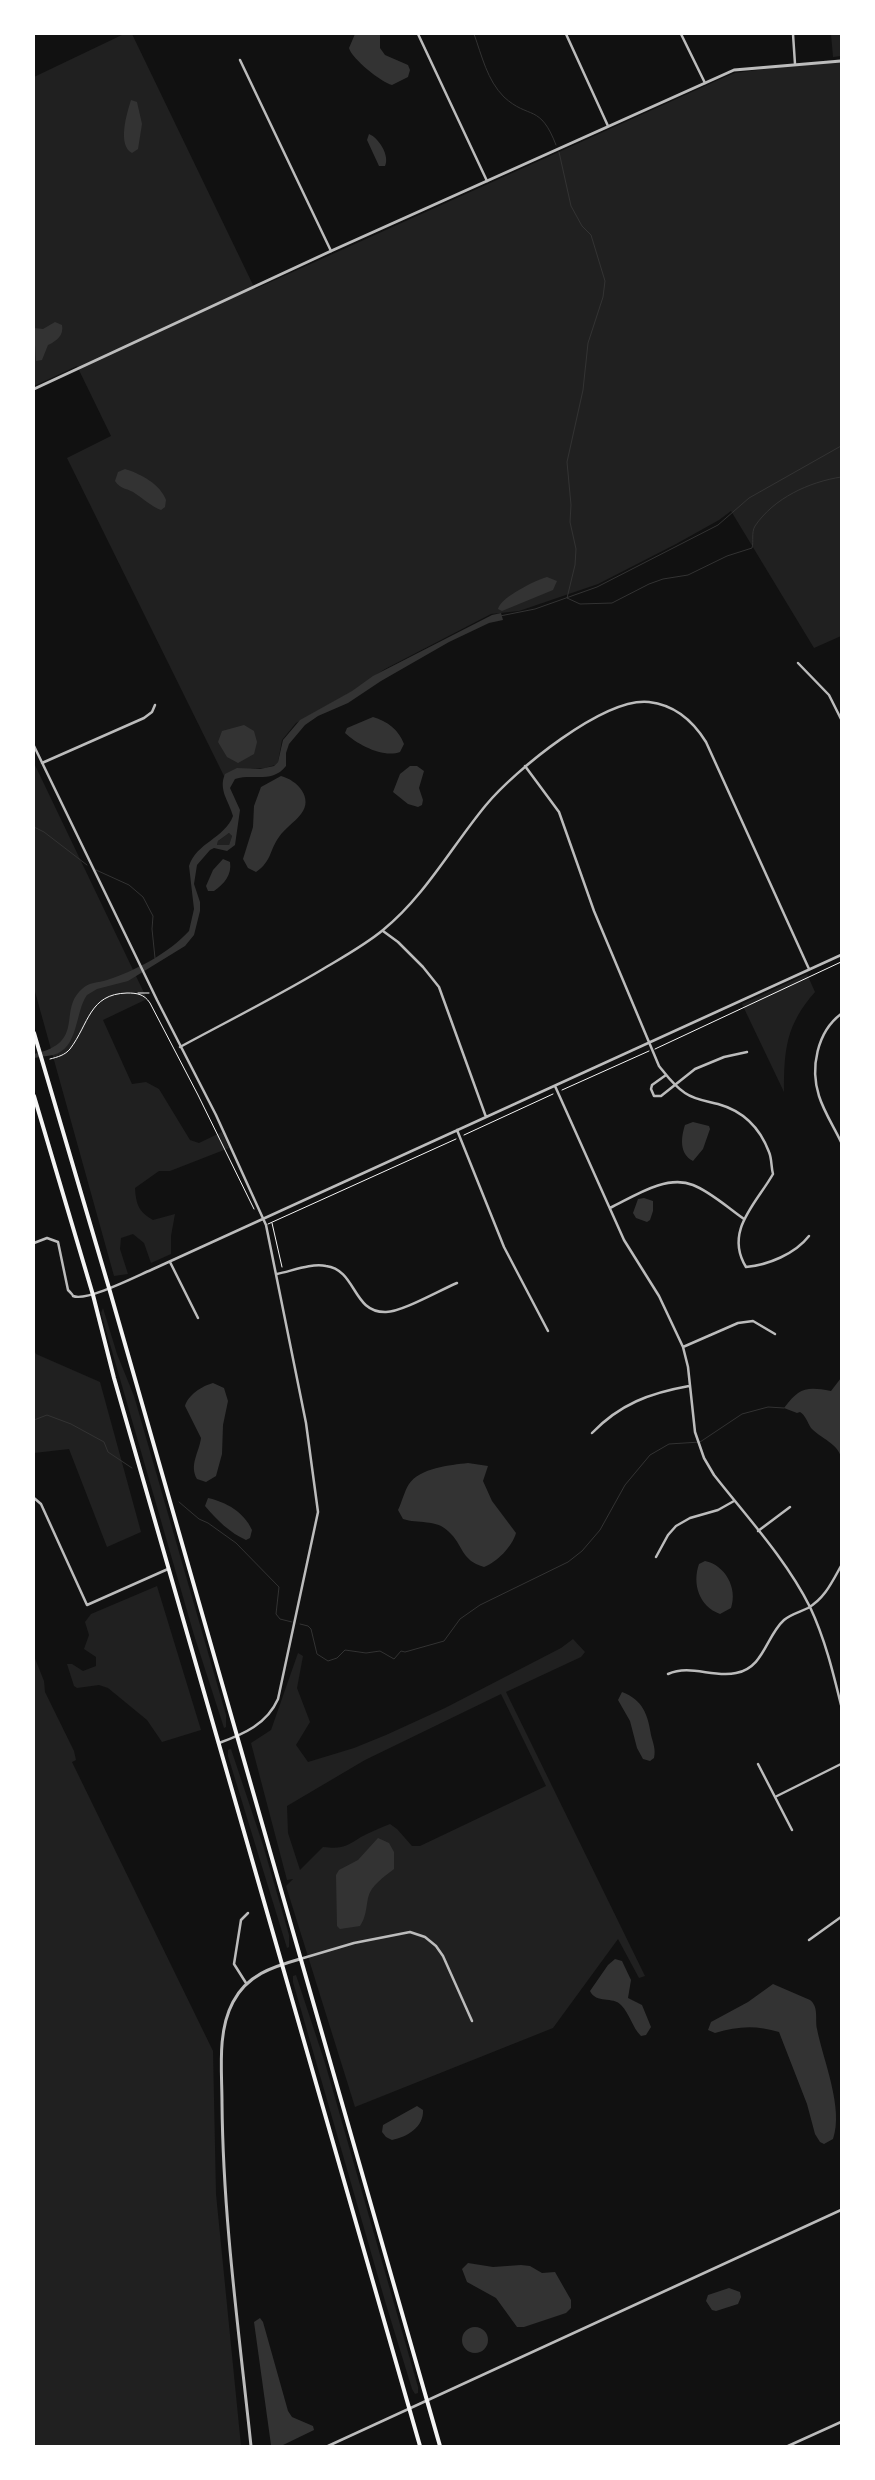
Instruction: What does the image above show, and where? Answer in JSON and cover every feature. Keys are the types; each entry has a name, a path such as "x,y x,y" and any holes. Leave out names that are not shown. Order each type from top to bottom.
{"main road":[{"path":"34,1033 109,1288 440,2446"},
{"path":"34,1096 93,1294 114,1378 168,1569 420,2446"}],"street":[{"path":"418,34 487,181"},
{"path":"566,34 608,126"},
{"path":"681,34 705,83"},
{"path":"793,34 796,64"},
{"path":"240,60 331,251"},
{"path":"34,389 331,251 705,83 737,70 841,60"},
{"path":"798,663 829,695 841,719"},
{"path":"180,1047 296,985 383,931 417,896 487,804 525,766 582,726 619,708 637,702 649,702 679,712 690,720 706,742 810,969"},
{"path":"42,763 144,718 152,712 155,705"},
{"path":"34,746 149,985 216,1114 264,1218 306,1423 318,1512 278,1699 268,1717 236,1737 219,1743"},
{"path":"525,766 559,812 594,911 658,1066 674,1085 695,1098 728,1107 740,1114 755,1126 765,1143 771,1158 773,1174 744,1219 739,1237 738,1251 746,1267 762,1265 790,1252 809,1236"},
{"path":"383,931 398,942 423,967 439,988 462,1056 486,1117"},
{"path":"34,1243 47,1238 58,1242 68,1290 73,1296 80,1297 93,1294 170,1262 841,955"},
{"path":"841,1014 829,1026 820,1040 816,1074 820,1099 841,1142"},
{"path":"666,1075 652,1085 654,1096 661,1096 688,1073 702,1066 724,1056 747,1052"},
{"path":"554,1086 628,1246 659,1296 683,1347 688,1367 692,1419 699,1446 708,1466 788,1572 810,1607 828,1654 841,1705"},
{"path":"457,1130 504,1247 548,1331"},
{"path":"610,1208 658,1186 681,1182 692,1184 744,1219"},
{"path":"170,1262 198,1318"},
{"path":"277,1274 318,1266 335,1268 349,1280 363,1304 373,1310 383,1312 395,1310 457,1283"},
{"path":"683,1347 726,1328 746,1322 754,1321 775,1334"},
{"path":"592,1433 610,1416 638,1399 658,1392 689,1386"},
{"path":"34,1498 41,1504 87,1605 168,1569"},
{"path":"656,1557 668,1535 676,1526 690,1518 718,1510 734,1501"},
{"path":"758,1532 790,1508"},
{"path":"668,1674 683,1670 730,1674 745,1670 757,1660 785,1620 810,1607 824,1594 841,1566"},
{"path":"758,1764 792,1830"},
{"path":"775,1797 841,1764"},
{"path":"246,1983 234,1964 241,1920 248,1913"},
{"path":"809,1940 841,1917"},
{"path":"251,2446 224,2192 222,2122 224,2030 232,2004 246,1983 264,1971 300,1959 410,1932 425,1937 436,1946 472,2021"},
{"path":"328,2446 841,2210"},
{"path":"788,2446 841,2422"}],"path":[{"path":"50,1059 60,1056 70,1048 91,1012 103,999 114,994 153,992"},
{"path":"138,993 150,1003 257,1215"},
{"path":"272,1222 282,1267"}],"shaded area":[{"path":"124,34 132,34 255,289 735,73 841,59 841,636 814,648 731,511 719,520 676,544 598,584 519,611 491,614 385,669 351,692 296,723 282,740 278,762 275,765 265,768 235,770 225,778 67,458 111,436 77,366 34,386 34,77"},
{"path":"355,34 380,34 380,48 385,55 408,65 410,70 408,77 392,85 381,80 368,70 355,58 349,48"},
{"path":"831,34 841,34 841,56 833,57"},
{"path":"131,100 137,102 142,124 138,149 132,153 127,149 124,136 124,128"},
{"path":"369,134 383,148 386,157 385,166 379,166 367,140"},
{"path":"55,322 62,325 61,335 57,340 48,345 42,360 36,361 34,328 43,329"},
{"path":"125,469 155,484 166,500 165,507 161,510 117,484 115,481 118,472"},
{"path":"547,577 557,581 553,590 502,611 498,609 505,599 512,594 527,585"},
{"path":"501,613 503,620 489,623 449,642 381,681 348,703 318,716 305,725 289,744 286,753 286,766 275,775 235,779 230,788 240,810 235,845 227,851 214,848 210,850 197,865 194,884 200,902 200,911 194,935 185,946 128,981 97,989 87,995 68,1045 53,1055 34,1058 34,1054 50,1049 60,1042 66,1034 71,1007 82,989 140,966 172,947 189,931 194,909 189,866 198,852 224,830 233,816 223,790 225,774 237,768 260,769 274,766 278,762 283,740 300,720 352,691 373,676 492,615","holes":["229,833 232,836 229,845 217,845 218,841"]},
{"path":"373,717 396,730 404,744 400,752 379,752 357,742 345,733 347,728"},
{"path":"244,725 254,731 257,742 254,754 238,763 227,757 218,742 222,731"},
{"path":"34,763 147,999 103,1020 132,1084 146,1082 159,1089 190,1140 199,1143 222,1132 229,1148 170,1171 159,1171 135,1188 139,1207 148,1217 153,1220 175,1214 171,1236 171,1254 151,1263 144,1243 133,1234 121,1238 120,1249 128,1274 114,1276 34,988"},
{"path":"410,766 417,766 424,771 419,788 423,800 422,805 418,807 408,804 393,792 400,774"},
{"path":"281,776 293,781 302,790 306,802 305,808 281,834 268,860 256,872 248,868 243,859 253,827 254,806 261,787"},
{"path":"229,833 232,836 229,845 217,845 218,841"},
{"path":"223,859 230,862 230,871 218,888 214,891 208,891 206,886 213,870"},
{"path":"807,974 815,992 805,1004 792,1027 786,1050 784,1092 742,1004"},
{"path":"693,1122 709,1126 710,1129 703,1149 693,1161 685,1154 682,1140 685,1125"},
{"path":"644,1198 653,1201 653,1211 650,1220 647,1222 636,1218 633,1213 638,1199"},
{"path":"103,1308 117,1354 134,1396 226,1715 226,1727 224,1728 194,1635 101,1313"},
{"path":"34,1350 36,1354 100,1382 141,1532 107,1547 69,1449 34,1453"},
{"path":"841,1378 841,1458 837,1449 811,1428 800,1412 797,1413 784,1408 794,1396 804,1390 831,1391"},
{"path":"213,1383 224,1388 228,1401 223,1425 222,1454 216,1476 206,1482 197,1479 195,1474 194,1464 201,1438 185,1406 189,1398 196,1392 204,1386"},
{"path":"468,1463 488,1466 483,1481 492,1501 516,1533 511,1544 503,1553 494,1562 484,1567 476,1564 466,1556 453,1536 443,1527 432,1523 403,1519 398,1510 409,1484 420,1474 436,1468"},
{"path":"208,1498 228,1505 239,1513 252,1530 250,1538 246,1540 240,1537 219,1521 205,1506"},
{"path":"705,1561 712,1563 724,1572 731,1585 733,1600 731,1608 720,1614 707,1606 699,1594 696,1579 697,1572 699,1564"},
{"path":"157,1586 201,1730 162,1742 147,1720 108,1688 99,1685 77,1688 74,1686 67,1664 72,1664 83,1671 96,1666 96,1657 84,1649 89,1635 85,1622 91,1614"},
{"path":"573,1639 585,1652 581,1657 506,1692 645,1976 639,1978 618,1939 553,2028 355,2107 286,1886 293,1879 287,1880 251,1743 271,1730 298,1653 303,1656 297,1688 310,1722 296,1745 308,1762 354,1748 386,1735 445,1708 561,1648","holes":["501,1694 546,1786 420,1846 412,1846 390,1824 344,1846 335,1848 323,1847 300,1870 288,1833 287,1806 365,1760"]},
{"path":"34,1656 44,1681 45,1692 74,1751 76,1760 72,1762 213,2051 216,2194 241,2446 34,2446"},
{"path":"622,1692 635,1699 646,1715 654,1749 654,1758 650,1761 643,1759 637,1748 630,1721 618,1700"},
{"path":"231,1749 263,1845 289,1935 289,1947 287,1948 228,1756 228,1750"},
{"path":"378,1838 389,1843 394,1852 394,1869 372,1889 368,1898 365,1916 360,1926 340,1929 337,1926 336,1875 339,1870 358,1860"},
{"path":"615,1959 622,1961 631,1980 628,1998 642,2005 651,2027 646,2035 641,2036 627,2012 618,2002 600,1999 590,1991 608,1965"},
{"path":"296,1975 325,2063 418,2387 418,2393 415,2394 385,2301 293,1982 293,1976"},
{"path":"773,1984 810,2000 815,2006 817,2029 831,2084 836,2113 836,2127 833,2139 824,2144 820,2142 815,2134 807,2104 779,2032 755,2027 731,2029 715,2033 708,2030 711,2022 748,2002"},
{"path":"417,2106 423,2110 423,2116 414,2130 398,2139 392,2140 386,2137 382,2132 383,2125"},
{"path":"468,2263 493,2267 521,2265 530,2266 542,2273 555,2272 571,2300 571,2308 566,2313 524,2327 517,2327 496,2298 467,2282 462,2269"},
{"path":"729,2288 740,2292 741,2297 738,2304 716,2311 712,2310 706,2301 708,2295"},
{"path":"260,2318 263,2322 288,2411 292,2417 313,2426 314,2430 281,2446 271,2445 254,2322"},
{"path":"475,2327 484,2331 488,2340 484,2349 475,2353 466,2349 462,2340 466,2331"}],"waterway":[{"path":"474,34 486,67 498,90 513,104 539,117 545,123 556,145"},
{"path":"559,152 571,206 582,226 591,235 605,281 603,297 588,343 583,390 567,462 571,505 570,522 576,549 575,565 567,598 580,604 612,603 649,584 663,579 688,575 727,556 752,548 755,526 772,507 805,487 841,477"},
{"path":"500,616 535,609 597,587 718,525 749,498 841,446"},
{"path":"34,827 44,832 87,865"},
{"path":"96,870 129,885 143,897 153,916 152,929 155,958"},
{"path":"300,1624 311,1629 317,1654 328,1661 337,1658 345,1650 366,1653 380,1651 394,1659 401,1651 405,1652 444,1641 460,1619 480,1605 568,1562 582,1551 600,1530 625,1485 650,1455 669,1444 700,1442 742,1414 768,1407 784,1408"},
{"path":"34,1420 47,1415 71,1424 104,1442 108,1452 132,1468"},
{"path":"179,1502 199,1519 208,1523 236,1543 279,1587 276,1614 280,1619 292,1622"}]}
